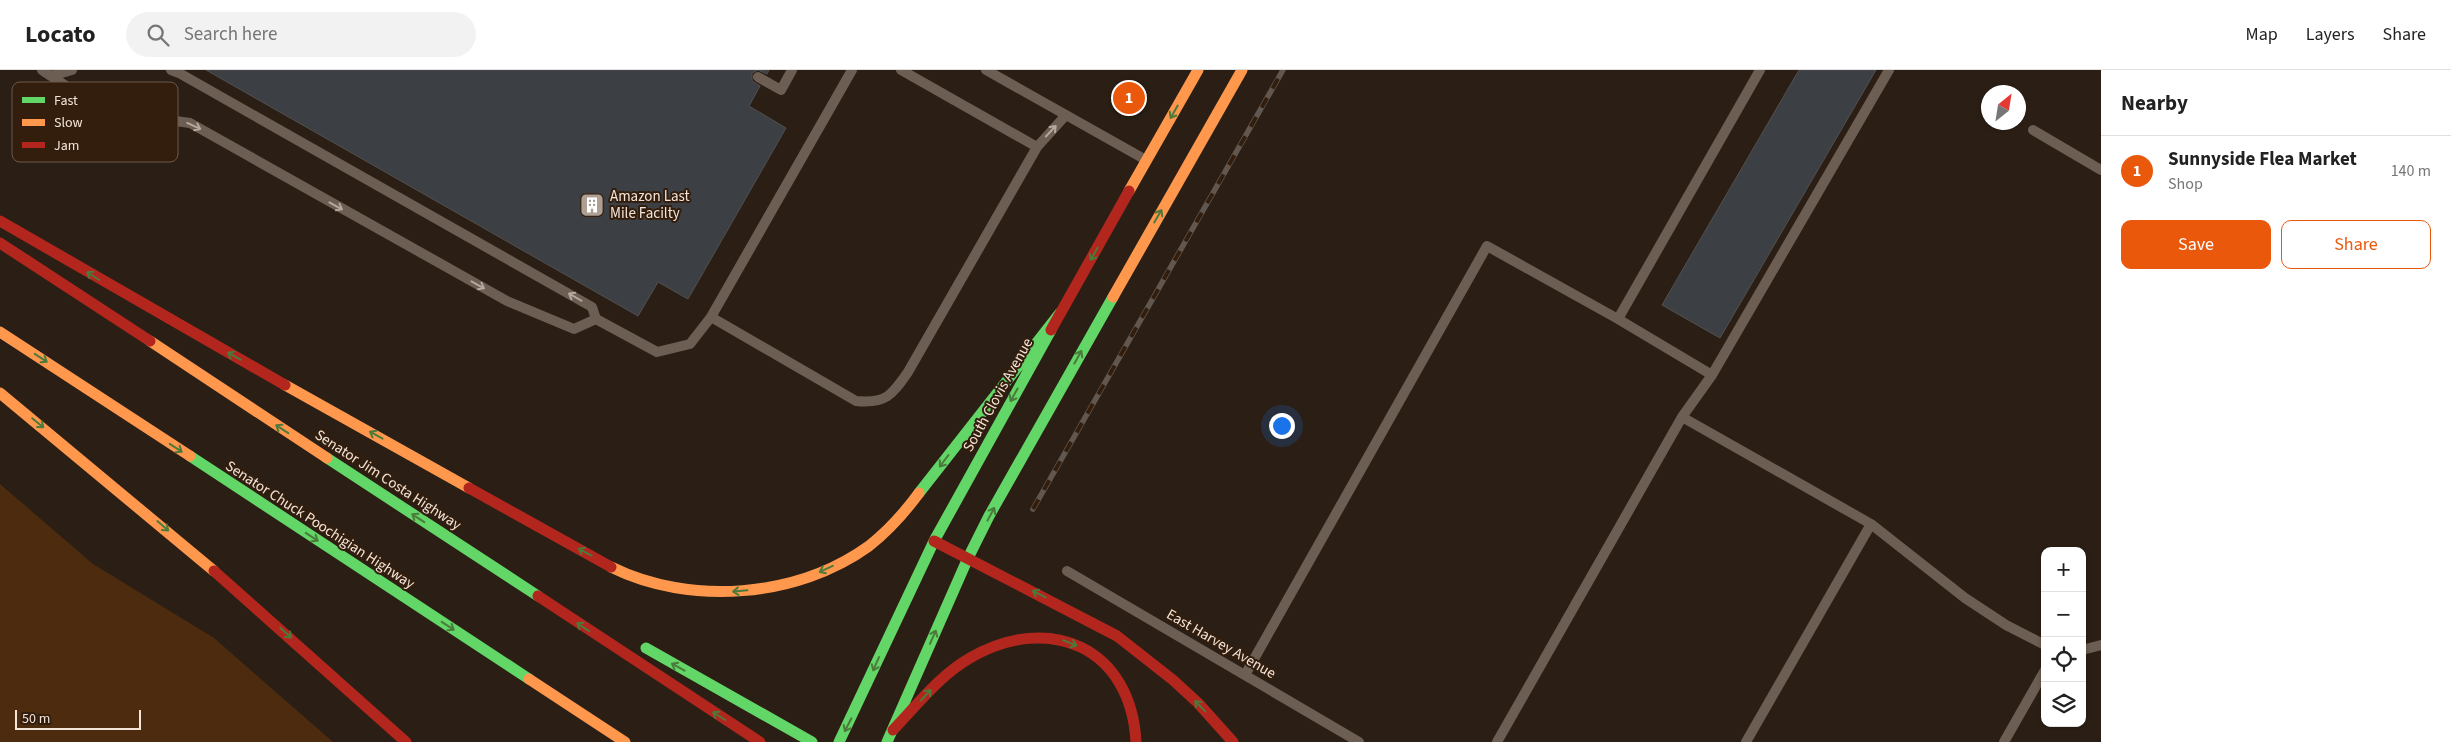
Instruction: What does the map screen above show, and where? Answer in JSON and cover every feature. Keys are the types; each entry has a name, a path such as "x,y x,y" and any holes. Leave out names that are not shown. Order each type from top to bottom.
{"main road":[{"name":"South Clovis Avenue","path":"839,742 857,708 934,541 1060,313 1198,70"},
{"path":"886,742 893,730 968,558 1048,410 1242,70"},
{"path":"1147,160 1154,175"},
{"path":"0,221 105,284 563,541 635,577 688,590 742,591 768,587 816,574 862,551 892,525 916,499 1060,313"},
{"name":"Senator Jim Costa Highway","path":"0,242 760,742"},
{"name":"Senator Chuck Poochigian Highway","path":"0,332 625,742"},
{"path":"1048,410 1067,356"},
{"path":"0,392 163,526 296,641 406,742"},
{"path":"434,529 597,621"},
{"path":"934,541 1117,636 1198,702 1233,742"},
{"path":"893,730 943,677 976,654 1007,642 1048,637 1066,640 1087,650 1105,664 1126,695 1136,729 1136,742"},
{"path":"632,640 812,742"}],"lane":[{"path":"42,70 60,82"},
{"path":"51,76 72,70"},
{"path":"170,70 179,72 592,307 596,319 656,352 690,344 711,318 852,70"},
{"path":"758,77 781,90 792,70"},
{"path":"901,70 1036,147"},
{"path":"986,70 1147,160"},
{"path":"1618,320 1760,70"},
{"path":"1497,742 1682,417 1712,375 1888,70"},
{"path":"711,318 856,401 873,403 891,395 908,372 1036,147 1066,115"},
{"path":"178,121 190,123 507,302 574,329 596,319"},
{"path":"2033,130 2101,170"},
{"path":"1245,675 1487,246 1712,375"},
{"path":"1682,417 1871,524 1965,598 2006,625 2041,643"},
{"path":"1746,742 1871,524"},
{"name":"East Harvey Avenue","path":"1067,571 1359,742"},
{"path":"2086,649 2101,645"},
{"path":"2004,742 2041,677"}],"shaded area":[{"path":"0,484 93,564 214,638 333,742 0,742"}],"building":[{"name":"Amazon Last Mile Facilty","path":"206,70 758,70 752,73 752,81 760,86 749,106 786,128 688,299 658,282 638,316"},
{"path":"758,70 769,70 767,74"},
{"path":"1799,70 1876,70 1720,338 1662,305"}],"railway":[{"path":"1033,509 1283,70"}],"traffic: fast":[{"path":"887,742 968,558 989,516 1113,297"},
{"path":"919,493 1060,313"},
{"path":"839,742 934,541 1051,330"},
{"path":"190,456 529,679"},
{"path":"327,458 538,596"},
{"path":"646,648 812,742"}],"traffic: slow":[{"path":"1129,191 1198,70"},
{"path":"1113,297 1242,70"},
{"path":"0,332 190,456"},
{"path":"150,341 327,458"},
{"path":"285,385 469,488"},
{"path":"0,393 214,571"},
{"path":"611,567 642,579 675,587 708,591 743,591 777,586 809,577 840,563 869,546 896,521 919,493"},
{"path":"529,679 625,742"}],"traffic: jam":[{"path":"1051,330 1129,191"},
{"path":"0,221 285,385"},
{"path":"0,243 150,341"},
{"path":"469,488 611,567"},
{"path":"934,541 1117,636 1173,680 1198,703 1233,742"},
{"path":"214,571 406,742"},
{"path":"538,596 760,742"},
{"path":"893,730 939,682 970,658 1000,645 1029,638 1056,639 1081,647 1102,662 1119,682 1131,709 1136,742"}],"place":[{"name":"Sunnyside Flea Market","path":"1129,98"},
{"name":"Amazon Last Mile Facilty","path":"592,205"}]}
